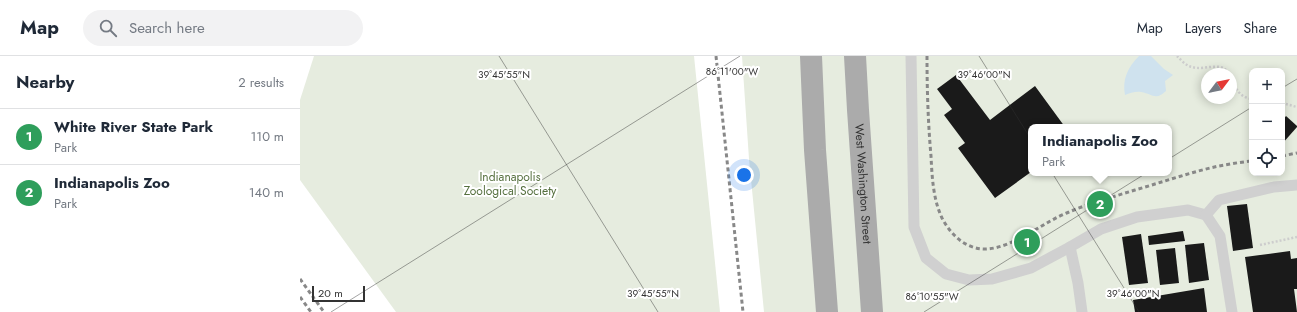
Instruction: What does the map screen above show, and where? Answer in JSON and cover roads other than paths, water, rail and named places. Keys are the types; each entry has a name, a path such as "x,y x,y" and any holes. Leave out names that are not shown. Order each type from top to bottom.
{"main road":[{"path":"811,56 815,150 827,312"},
{"name":"West Washington Street","path":"855,56 872,312"}],"lane":[{"path":"911,56 914,227 926,258 946,274 969,280 992,279 1032,268 1100,229 1137,217 1188,210 1206,215 1220,236 1232,312"},
{"path":"1206,215 1219,200 1274,187 1297,185"},
{"path":"1070,247 1078,283 1082,312"}],"water":[{"path":"1139,56 1151,56 1164,69 1173,75 1165,81 1166,91 1159,96 1141,92 1125,95 1125,79 1132,64"}],"railway":[{"path":"716,56 743,312"},
{"path":"927,56 929,131 935,195 939,211 950,230 960,240 972,247 987,249 1008,244 1059,216 1093,203 1198,171 1249,161"},
{"path":"1285,155 1297,153"},
{"path":"300,279 324,312"},
{"path":"300,297 311,312"}],"place":[{"name":"Indianapolis Zoo","path":"1100,204"},
{"name":"White River State Park","path":"1027,242"}],"park label":[{"name":"Indianapolis Zoological Society","path":"510,184"}]}
